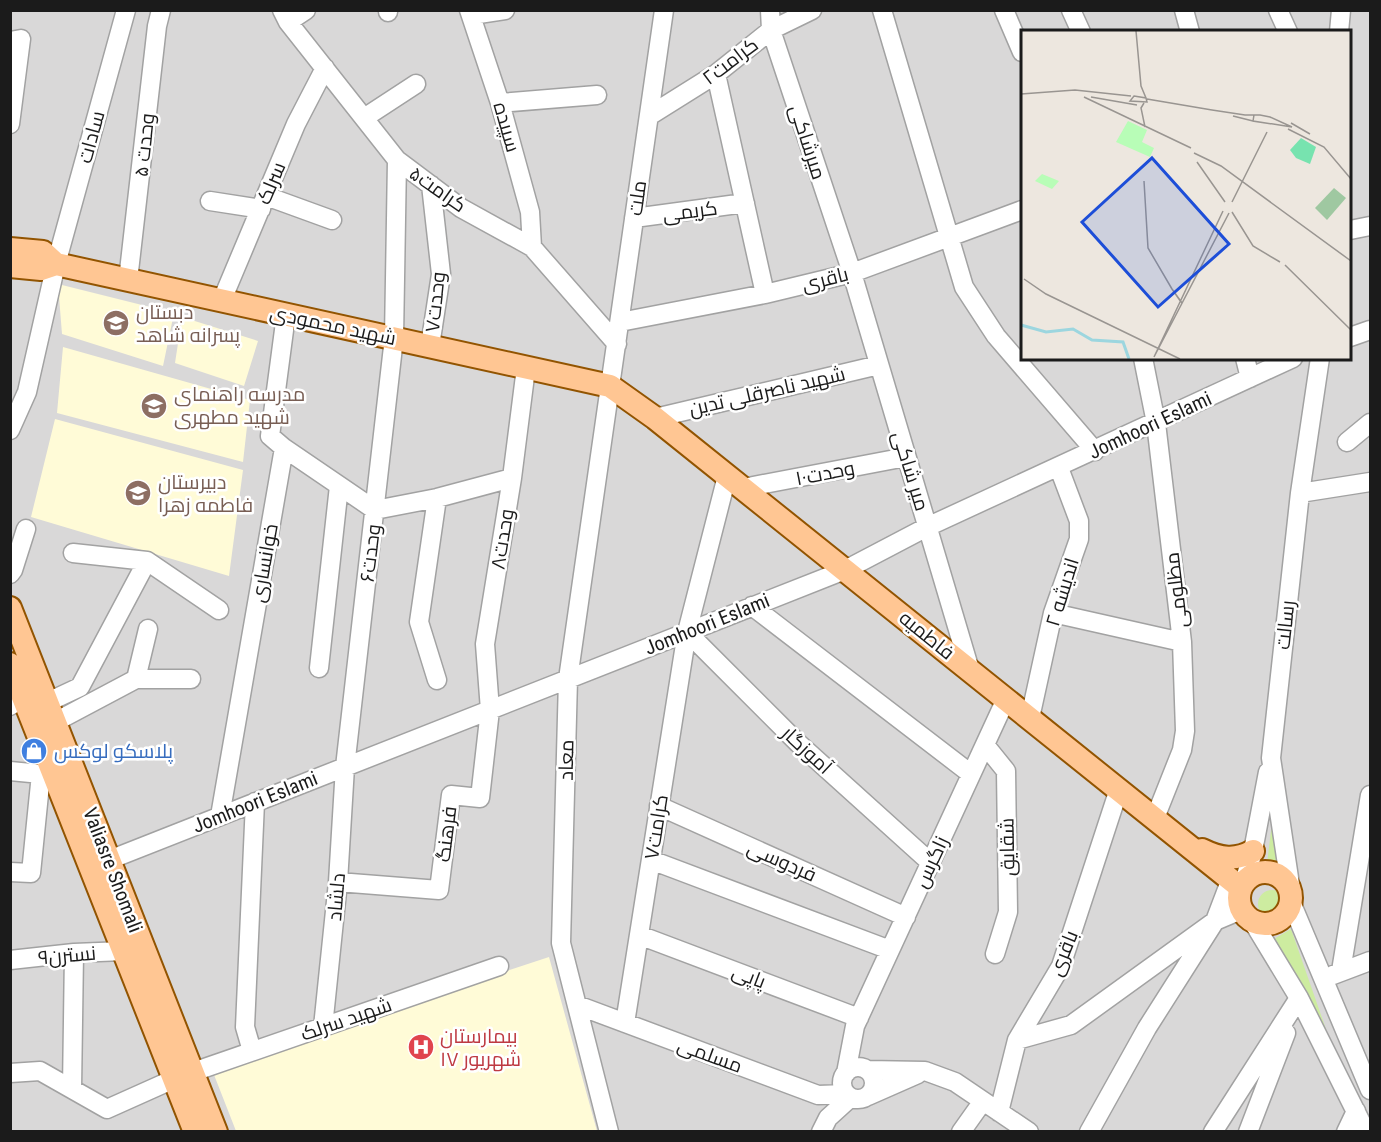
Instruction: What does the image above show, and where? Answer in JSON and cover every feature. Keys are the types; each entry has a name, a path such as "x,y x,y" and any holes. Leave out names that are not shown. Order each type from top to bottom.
{"main road":[{"name":"شهید محمودی","path":"10,249 43,252 56,264 610,386"},
{"name":"شهید محمودی","path":"10,266 41,269 56,264"},
{"name":"فاطمیه","path":"610,386 655,418 1180,838 1242,896"},
{"name":"Valiasre Shomali","path":"10,608 109,860 183,1075 195,1131"},
{"name":"Valiasre Shomali","path":"10,664 17,702 124,951 183,1075 216,1131"},
{"path":"1180,838 1213,855 1230,858 1245,856 1254,851"},
{"path":"1270,872 1283,879 1291,897 1288,910 1277,922 1261,924 1242,896 1255,874 1270,872"}],"street":[{"name":"سادات","path":"10,430 27,392 56,264 126,10"},
{"name":"وحدت ۵","path":"128,280 157,27 161,10"},
{"path":"285,16 306,10"},
{"path":"471,13 506,10"},
{"name":"ملت","path":"610,386 664,10"},
{"name":"میرشاکی","path":"770,10 771,30 852,273"},
{"name":"کرامت۲","path":"649,116 716,74 771,30 812,10"},
{"path":"882,10 964,287 996,336 1095,451"},
{"path":"1004,10 1021,48"},
{"path":"1071,10 1080,30"},
{"path":"1184,10 1189,30"},
{"path":"1278,10 1287,30"},
{"path":"1339,30 1341,10"},
{"name":"سپیده","path":"471,13 500,103 530,212 532,247"},
{"name":"کرامت۵","path":"285,16 397,160 461,208 532,247 616,344"},
{"path":"10,41 21,39 10,124"},
{"name":"سرلک","path":"222,300 296,124 325,68"},
{"path":"716,74 765,294"},
{"path":"364,118 416,84"},
{"path":"500,103 597,95"},
{"name":"وحدت۶","path":"345,767 393,338 397,160"},
{"name":"۷وحدت","path":"430,346 441,274 431,185"},
{"path":"210,201 263,202 332,220"},
{"name":"کریمی","path":"634,218 745,203"},
{"name":"باقری","path":"620,322 765,294 852,273 1021,211"},
{"path":"1351,230 1371,226"},
{"name":"میر شاکی","path":"852,273 970,670"},
{"path":"286,315 270,436 284,448 375,510 436,498 512,478"},
{"path":"1351,337 1371,330"},
{"name":"مظلومی","path":"1143,360 1156,423 1182,642 1185,730 1182,750 1155,818"},
{"path":"1246,360 1250,378"},
{"name":"Jomhoori Eslami","path":"109,860 845,570 927,527 1289,360"},
{"name":"رسالت","path":"1320,360 1300,493 1271,758 1291,897 1371,1090"},
{"name":"شهید ناصرقلی تدین","path":"655,418 879,365"},
{"name":"وحدت۸","path":"490,710 485,644 512,478 526,368"},
{"name":"معاد","path":"609,1131 561,943 568,679 610,386"},
{"path":"1347,442 1371,423"},
{"name":"خوانساری","path":"220,816 284,448"},
{"name":"وحدت۱۰","path":"735,482 906,457"},
{"name":"اندیشه ۲","path":"1030,718 1053,613 1079,539 1079,521 1059,468"},
{"name":"کرامت۷","path":"625,1023 687,632 735,482"},
{"path":"1300,493 1371,482"},
{"path":"319,668 339,486"},
{"path":"436,498 418,622 437,680"},
{"path":"10,574 26,529"},
{"path":"73,553 147,561 219,610"},
{"path":"51,712 80,687 147,561"},
{"path":"752,606 971,774"},
{"path":"1053,613 1182,642"},
{"path":"136,679 148,629"},
{"name":"آموزگار","path":"687,632 798,743 931,863"},
{"path":"51,712 136,679 191,679"},
{"name":"زاگرس","path":"857,1022 1006,699"},
{"name":"فرهنگ","path":"338,882 439,891 451,795 480,798 490,710"},
{"name":"شقایق","path":"985,745 1006,771 1008,912 995,954"},
{"path":"1017,1040 1071,1025 1215,921 1242,896 1254,851 1271,758"},
{"name":"دلشاد","path":"323,1027 338,882 345,767"},
{"path":"10,771 49,778 31,873 10,872"},
{"name":"باقری","path":"999,1112 1017,1040 1061,966 1119,789"},
{"path":"1341,971 1371,795"},
{"path":"252,1051 245,1027 255,802"},
{"name":"فردوسی","path":"659,806 906,917"},
{"path":"651,860 890,950"},
{"path":"1089,1131 1147,1028 1215,921 1242,896"},
{"path":"1242,896 1299,998 1366,1131"},
{"name":"پاپی","path":"639,935 857,1022"},
{"name":"نسترن۹","path":"10,960 74,953 124,951"},
{"path":"10,1073 40,1071 72,1089 74,953"},
{"path":"1324,979 1371,961"},
{"name":"شهید سرلک","path":"72,1089 107,1109 183,1075 499,966"},
{"path":"1213,1131 1299,998"},
{"path":"1248,1131 1299,998"},
{"name":"مسلمی","path":"577,1005 818,1095 855,1096"},
{"path":"857,1022 858,1070"},
{"path":"824,1125 855,1096 874,1088 873,1078 858,1070"},
{"path":"855,1096 842,1082 858,1070 925,1071 955,1083 1029,1131"},
{"path":"855,1096 925,1071"},
{"path":"961,1131 983,1101"},
{"path":"1346,1131 1356,1111"}],"shaded area":[{"path":"11,11 1370,11 1370,1131 11,1131"},
{"name":"دبستان پسرانه شاهد","path":"58,284 174,313 163,366 62,334"},
{"path":"182,317 258,341 244,386 175,363"},
{"name":"مدرسه راهنمای شهید مطهری","path":"63,347 250,400 243,462 57,413"},
{"name":"دبیرستان فاطمه زهرا","path":"55,419 243,470 229,576 31,517"},
{"name":"بیمارستان ۱۷ شهریور","path":"549,957 597,1131 236,1131 209,1062 325,1031"}],"green space":[{"path":"1275,797 1273,833 1279,863 1267,864"},
{"path":"1272,890 1282,894 1286,904 1282,914 1272,918 1262,914 1258,904 1262,894"},
{"path":"1291,929 1328,1035 1274,939"}],"place":[{"name":"دبستان پسرانه شاهد","path":"116,323"},
{"name":"مدرسه راهنمای شهید مطهری","path":"154,406"},
{"name":"دبیرستان فاطمه زهرا","path":"138,493"},
{"name":"پلاسکو لوکس","path":"34,751"},
{"name":"بیمارستان ۱۷ شهریور","path":"421,1047"}]}
